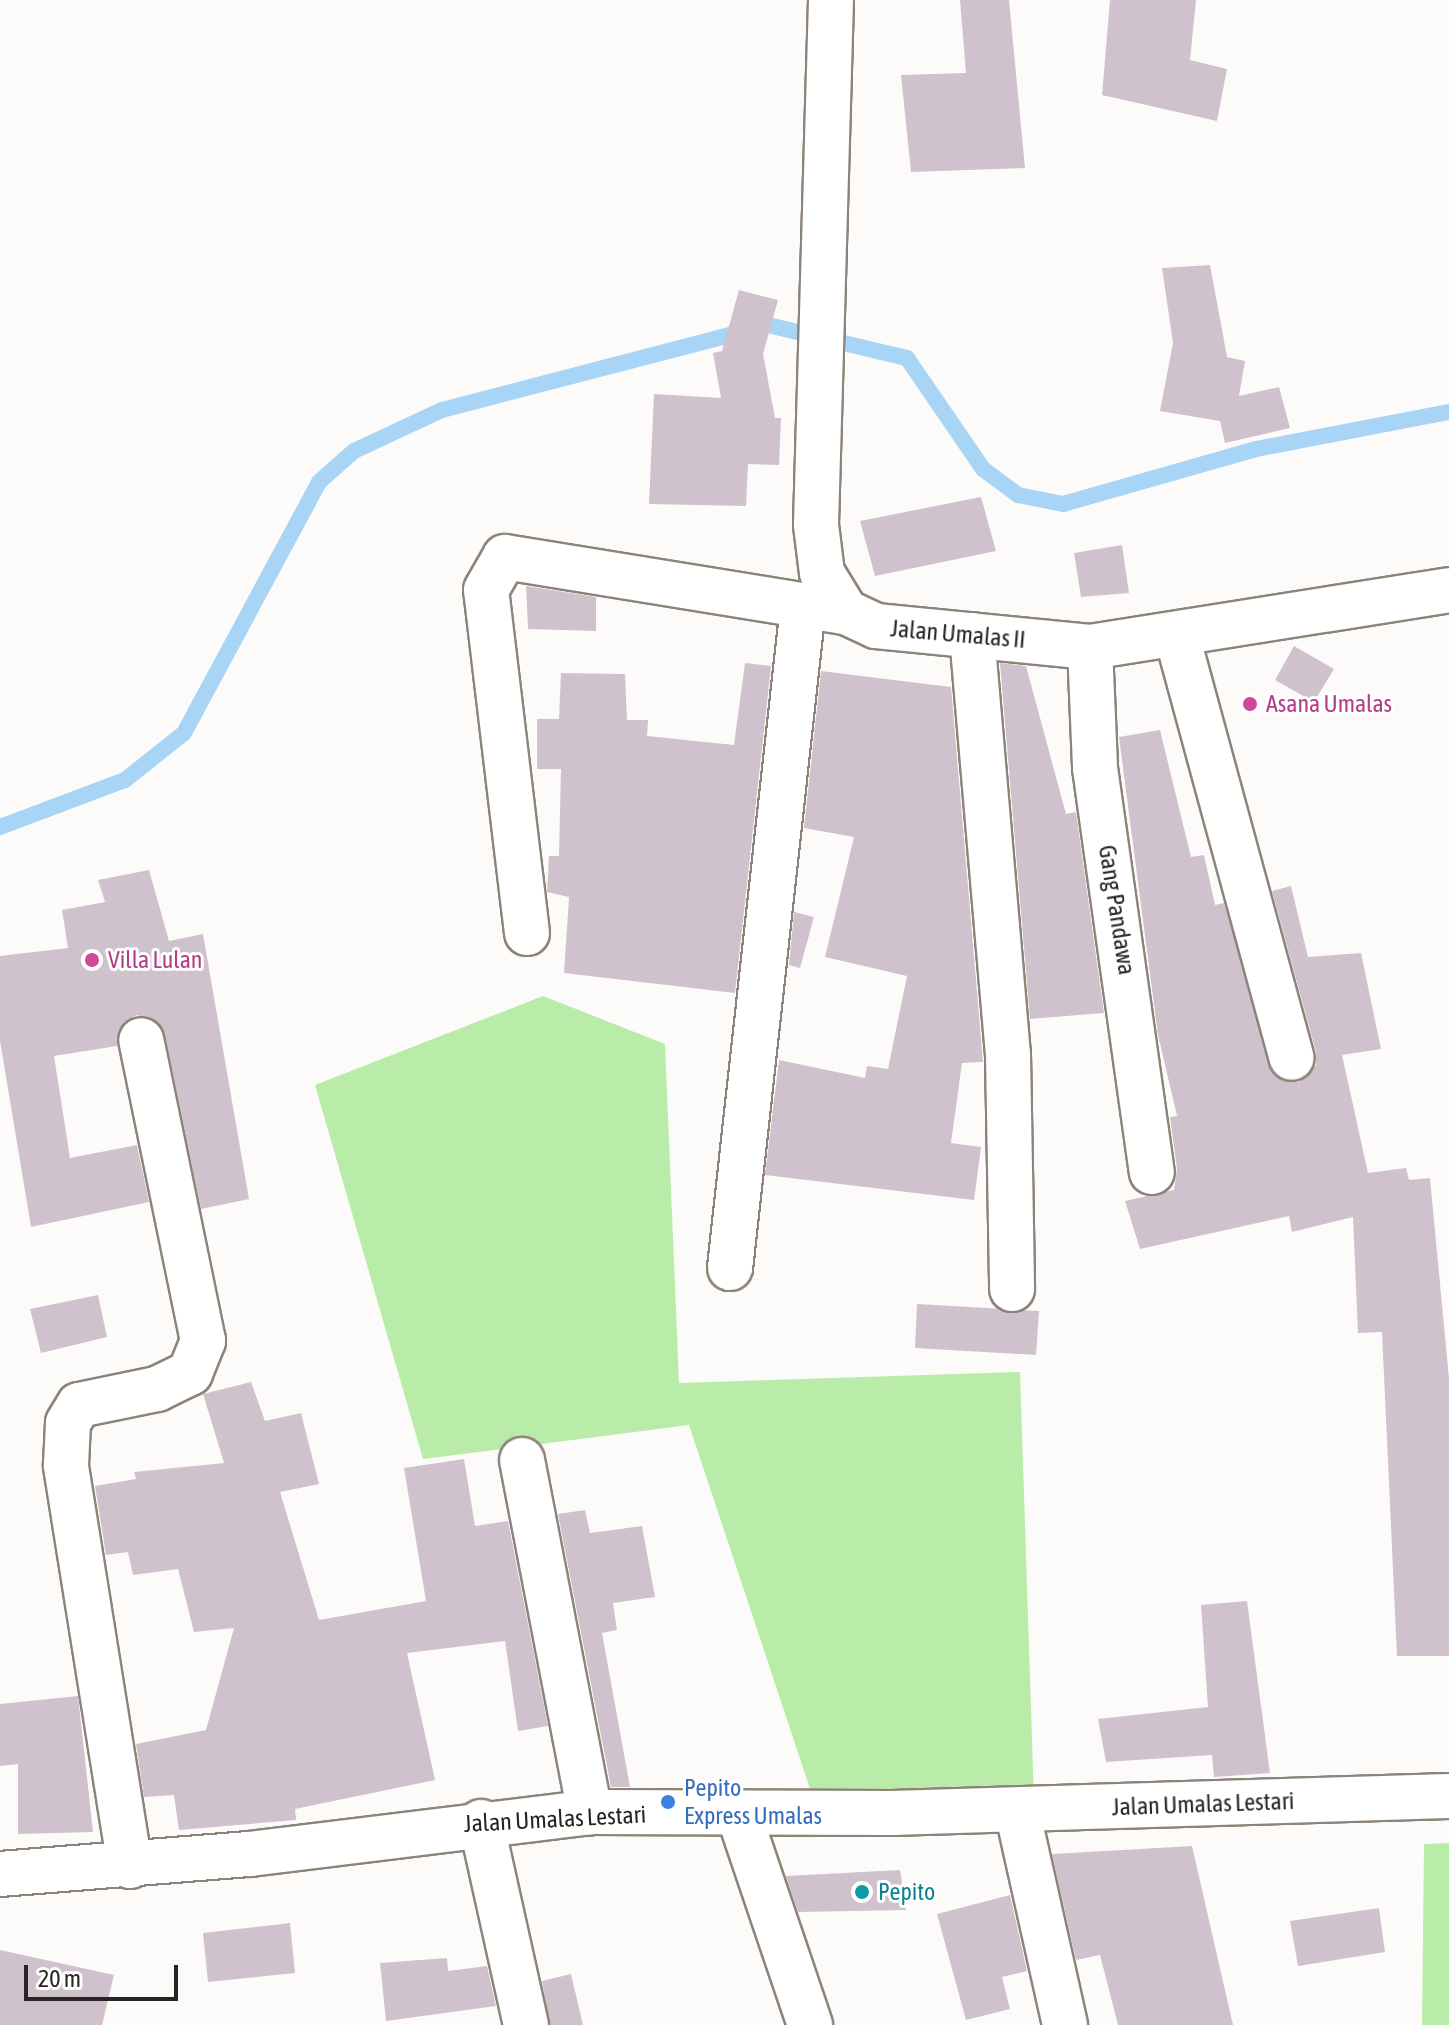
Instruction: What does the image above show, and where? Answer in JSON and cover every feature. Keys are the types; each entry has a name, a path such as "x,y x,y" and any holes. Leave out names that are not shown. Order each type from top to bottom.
{"street":[{"path":"831,0 816,525 822,573 846,612"},
{"name":"Jalan Umalas II","path":"527,933 486,590 491,571 505,557 846,612 876,626 1090,647 1177,636 1449,590"},
{"path":"730,1268 803,607"},
{"path":"972,635 1008,1054 1012,1289"},
{"path":"1177,636 1292,1058"},
{"name":"Gang Pandawa","path":"1090,647 1095,768 1152,1172"},
{"path":"130,1866 66,1465 68,1423 79,1405 157,1389 190,1373 203,1341 141,1040"},
{"path":"522,1460 590,1812"},
{"name":"Jalan Umalas Lestari","path":"0,1874 130,1866 481,1822 590,1812 739,1815 1017,1810 1449,1796"},
{"path":"1017,1810 1065,2025"},
{"path":"739,1815 810,2025"},
{"path":"481,1822 526,2025"}],"green space":[{"path":"543,996 665,1044 679,1383 1020,1372 1035,1831 823,1828 689,1425 423,1459 315,1085"},
{"path":"1449,1843 1449,2025 1422,2025 1424,1844"}],"building":[{"path":"960,0 1009,0 1025,168 911,172 901,75 966,73"},
{"path":"1110,0 1196,0 1190,60 1227,69 1217,121 1102,95"},
{"path":"1210,265 1227,357 1245,361 1239,396 1279,387 1290,428 1225,443 1220,421 1160,411 1173,343 1162,268"},
{"path":"739,290 778,300 763,354 775,418 781,418 779,465 748,464 746,506 649,504 654,394 721,398 713,353 722,351"},
{"path":"981,497 996,551 875,576 860,521"},
{"path":"1122,545 1129,593 1081,597 1074,553"},
{"path":"526,586 596,597 596,631 528,629"},
{"path":"1294,646 1334,669 1314,702 1275,680"},
{"path":"745,663 771,666 735,993 564,973 569,897 547,892 549,856 559,856 561,769 537,769 537,719 559,719 561,673 625,674 627,720 648,720 647,736 734,745"},
{"path":"1000,663 1026,666 1066,814 1076,812 1104,1013 1030,1019"},
{"path":"821,671 951,687 983,1062 962,1063 951,1143 981,1147 974,1200 765,1175 779,1060 865,1078 867,1066 888,1069 907,976 825,957 854,837 804,828"},
{"path":"1160,730 1191,857 1204,855 1215,905 1224,903 1275,1076 1299,1082 1316,1065 1316,1052 1272,891 1291,886 1308,957 1361,953 1381,1049 1342,1055 1368,1173 1406,1168 1409,1180 1430,1178 1449,1379 1449,1656 1397,1656 1382,1332 1358,1333 1353,1217 1292,1232 1289,1216 1140,1249 1125,1201 1174,1190 1177,1169 1170,1117 1177,1116 1158,1035 1119,737"},
{"path":"149,870 169,941 203,934 249,1199 201,1209 165,1035 159,1023 137,1015 124,1022 117,1046 54,1056 70,1158 137,1145 149,1202 31,1227 0,1041 0,956 68,948 62,910 105,902 98,880"},
{"path":"794,912 814,917 800,968 789,965"},
{"path":"98,1295 107,1337 41,1353 30,1309"},
{"path":"917,1304 1039,1311 1036,1355 915,1348"},
{"path":"251,1382 265,1421 301,1413 319,1484 280,1492 319,1620 426,1601 404,1468 464,1459 475,1526 508,1521 548,1726 518,1731 505,1641 407,1653 435,1780 295,1809 296,1820 179,1830 174,1795 144,1797 136,1744 206,1730 234,1628 194,1632 178,1569 133,1575 128,1552 106,1555 95,1486 136,1479 134,1472 224,1463 203,1394"},
{"path":"585,1510 590,1533 642,1526 655,1597 613,1603 617,1630 602,1633 630,1787 611,1787 558,1514"},
{"path":"1247,1601 1270,1773 1214,1777 1212,1755 1106,1762 1098,1719 1208,1707 1201,1605"},
{"path":"78,1696 93,1832 18,1834 18,1764 0,1766 0,1704"},
{"path":"1192,1846 1233,2025 1118,2025 1100,1955 1076,1960 1052,1854"},
{"name":"Pepito","path":"900,1870 906,1910 798,1912 786,1876"},
{"path":"1010,1895 1027,1971 1002,1977 1010,2009 966,2020 937,1914"},
{"path":"1379,1908 1385,1952 1298,1966 1290,1921"},
{"path":"290,1923 295,1973 208,1982 203,1933"},
{"path":"0,1950 114,1975 102,2025 0,2025"},
{"path":"447,1958 448,1971 487,1966 496,2006 386,2021 380,1963"},
{"path":"571,1974 583,2025 550,2025 542,1981"}],"waterway":[{"path":"0,827 125,780 184,733 319,482 354,451 442,410 768,325 907,358 983,469 1018,495 1063,504 1256,449 1449,412"}],"place":[{"name":"Asana Umalas","path":"1250,704"},
{"name":"Villa Lulan","path":"92,960"},
{"name":"Pepito Express Umalas","path":"668,1802"},
{"name":"Pepito","path":"862,1892"}]}
